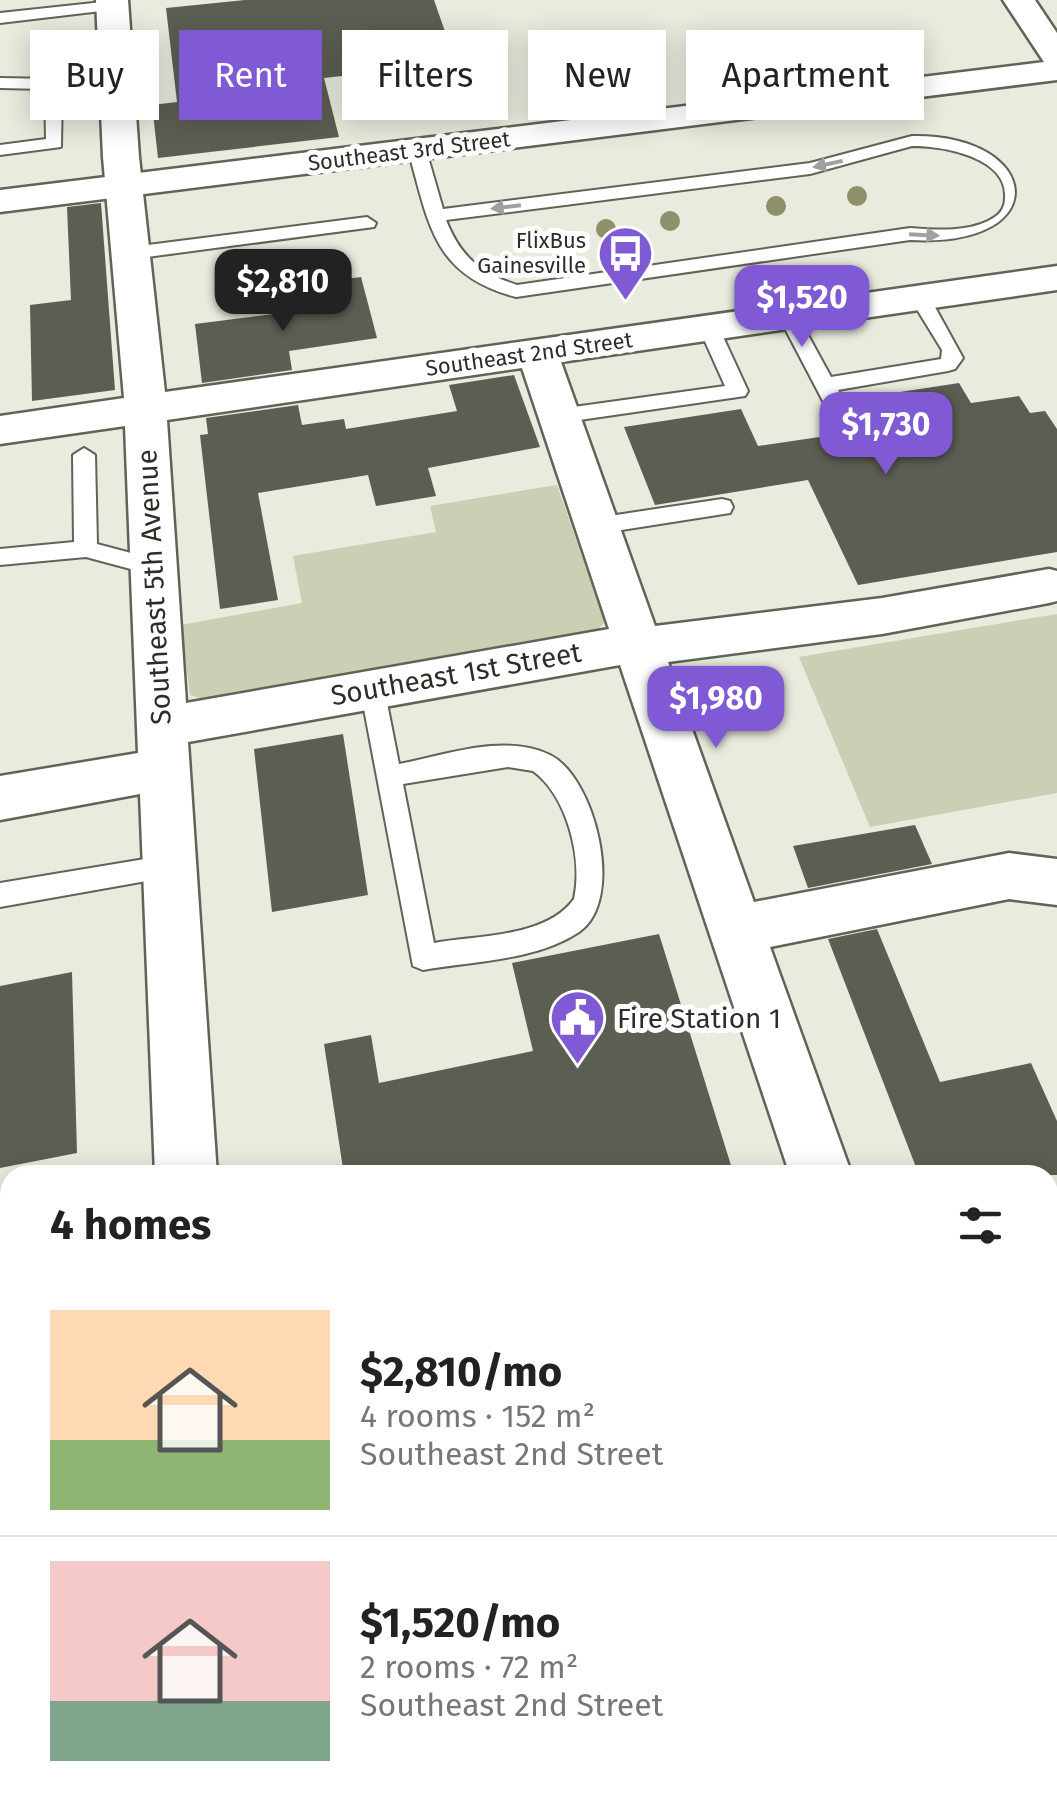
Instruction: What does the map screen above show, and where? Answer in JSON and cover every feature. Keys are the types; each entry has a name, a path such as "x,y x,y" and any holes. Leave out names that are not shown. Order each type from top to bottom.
{"street":[{"path":"1020,0 1057,58"},
{"path":"1051,0 1057,11"},
{"name":"Southeast 5th Avenue","path":"112,3 114,30"},
{"name":"Southeast 3rd Street","path":"0,201 1057,70"},
{"name":"Southeast 5th Avenue","path":"121,120 145,410 185,1165"},
{"name":"Southeast 2nd Street","path":"0,430 1056,279"},
{"path":"537,353 818,1165"},
{"name":"Southeast 1st Street","path":"0,798 372,688 636,644 668,644 882,616 1049,586"},
{"path":"736,930 1009,876 1057,882"}],"lane":[{"path":"0,18 112,3"},
{"path":"0,83 30,84"},
{"path":"0,150 55,144 54,120"},
{"path":"417,150 446,246 458,264 482,284 516,292 892,236 968,234 996,225 1013,208 1015,191 1009,177 978,155 927,141 898,142 825,166 438,216"},
{"path":"132,253 367,222"},
{"path":"826,386 948,364 954,358 952,350 920,298"},
{"path":"789,317 844,421"},
{"path":"559,416 738,390 710,328"},
{"path":"84,455 86,549"},
{"path":"596,526 722,507"},
{"path":"0,557 86,549 153,567"},
{"path":"372,688 423,957 544,934 568,924 583,910 590,890 582,836 568,789 544,764 502,756 390,776"},
{"path":"0,895 169,866"}],"green space":[{"path":"557,485 605,622 596,631 208,701 190,695 181,625 302,603 293,556 436,532 430,506"},
{"path":"1057,614 1057,793 870,827 799,657"}],"building":[{"path":"245,0 434,0 444,30 342,30 342,76 324,78 339,137 158,158 154,120 159,120 159,104 177,102 166,8"},
{"path":"101,203 115,390 32,401 30,305 71,300 67,207"},
{"path":"361,277 377,338 289,351 292,370 202,383 195,324 328,307 322,282"},
{"path":"514,375 540,447 428,468 436,496 376,506 368,475 258,493 278,600 220,609 200,435 208,434 206,418 298,405 302,425 344,419 346,429 457,411 449,385"},
{"path":"959,383 971,403 1019,396 1030,413 1045,411 1057,429 1057,552 858,585 808,480 655,505 624,427 741,409 758,446 860,431 848,400"},
{"path":"343,734 368,895 272,912 254,749"},
{"path":"915,825 932,864 808,888 793,846"},
{"path":"877,929 940,1082 1031,1063 1057,1121 1057,1165 915,1165 828,939"},
{"name":"Fire Station 1","path":"659,934 731,1165 342,1165 324,1044 371,1035 379,1083 533,1051 512,963"},
{"path":"72,972 77,1153 0,1165 0,986"}],"place":[{"name":"FlixBus Gainesville","path":"625,302"},
{"name":"Fire Station 1","path":"578,1067"}]}
